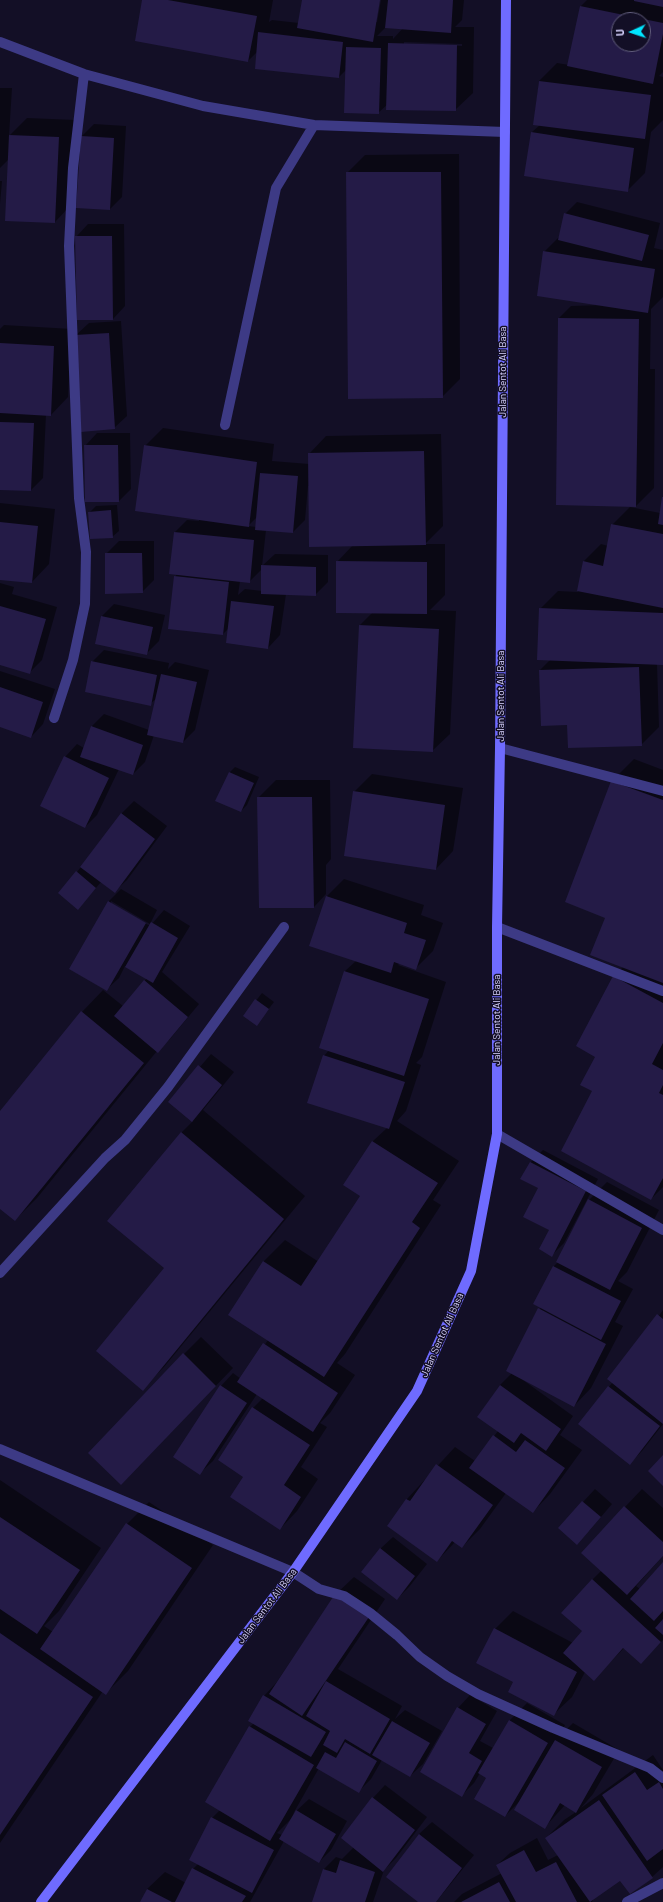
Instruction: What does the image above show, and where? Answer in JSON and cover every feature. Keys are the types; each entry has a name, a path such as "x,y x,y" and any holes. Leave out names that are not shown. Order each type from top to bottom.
{"main road":[{"name":"Jalan Sentot Ali Basa","path":"41,1902 293,1572 417,1391 471,1271 497,1134 497,927 500,748 506,0"}],"street":[{"path":"0,42 84,74 202,106 314,125 505,132"},
{"path":"54,718 73,660 85,604 86,552 79,498 69,246 73,168 84,74"},
{"path":"225,425 276,188 314,125"},
{"path":"500,748 663,791"},
{"path":"0,1273 105,1158 125,1140 168,1087 284,927"},
{"path":"497,927 663,991"},
{"path":"497,1134 663,1230"},
{"path":"0,1449 293,1572 319,1589 344,1596 397,1635 420,1657 447,1676 478,1694 650,1768 663,1778"},
{"path":"627,1902 663,1882"}],"building":[{"path":"142,0 168,0 257,16 248,62 135,41"},
{"path":"302,0 380,0 373,42 297,28"},
{"path":"388,0 453,0 451,33 385,28"},
{"path":"663,0 663,7 634,1"},
{"path":"580,6 611,12 611,52 651,52 651,21 663,23 663,34 653,84 567,66"},
{"path":"258,32 343,42 339,78 255,69"},
{"path":"388,43 457,45 456,111 386,110"},
{"path":"346,47 381,48 379,114 344,113"},
{"path":"539,81 651,95 645,139 533,125"},
{"path":"531,132 634,148 628,192 524,176"},
{"path":"9,135 59,137 55,223 5,221"},
{"path":"81,136 114,138 110,210 76,208"},
{"path":"346,172 441,172 443,398 348,399"},
{"path":"564,213 649,235 642,261 558,240"},
{"path":"75,236 112,236 113,320 77,320"},
{"path":"543,251 655,269 648,313 537,296"},
{"path":"558,318 639,319 636,507 556,505"},
{"path":"109,333 115,429 81,432 75,335"},
{"path":"0,343 54,346 51,416 0,413"},
{"path":"0,422 34,423 31,491 0,490"},
{"path":"84,445 118,445 119,502 85,502"},
{"path":"144,445 257,462 249,527 135,511"},
{"path":"424,451 426,545 309,547 308,453"},
{"path":"260,473 298,476 293,533 255,530"},
{"path":"663,497 663,525 658,524"},
{"path":"111,510 113,538 90,539 88,512"},
{"path":"0,522 38,526 32,583 0,580"},
{"path":"611,524 663,534 663,608 577,591 583,561 603,566"},
{"path":"174,532 254,540 250,583 169,574"},
{"path":"105,553 142,553 143,593 105,594"},
{"path":"336,561 427,562 427,614 336,613"},
{"path":"261,565 316,567 316,596 261,594"},
{"path":"174,576 229,582 223,635 168,629"},
{"path":"231,601 274,606 268,649 226,643"},
{"path":"0,606 46,619 30,674 0,665"},
{"path":"539,608 663,613 663,665 537,660"},
{"path":"101,616 153,627 147,655 95,644"},
{"path":"359,625 439,629 433,752 353,748"},
{"path":"91,661 157,675 151,706 85,692"},
{"path":"639,667 642,746 568,748 567,725 541,726 539,670"},
{"path":"161,674 197,682 183,743 147,735"},
{"path":"0,687 43,702 31,738 0,727"},
{"path":"91,726 143,745 133,775 80,757"},
{"path":"64,756 109,778 85,828 40,806"},
{"path":"229,772 254,783 241,812 215,801"},
{"path":"611,781 663,800 663,983 590,955 605,918 565,902"},
{"path":"353,791 445,805 436,870 344,856"},
{"path":"257,797 312,797 314,908 259,908"},
{"path":"121,813 155,839 115,893 80,867"},
{"path":"76,871 96,888 78,910 58,893"},
{"path":"326,896 407,923 404,933 426,940 416,970 394,962 391,973 309,946"},
{"path":"108,901 146,923 107,991 69,969"},
{"path":"151,922 178,938 153,983 125,967"},
{"path":"344,971 429,999 404,1076 319,1048"},
{"path":"613,976 663,1003 663,1043 652,1064 663,1070 663,1085 659,1093 663,1095 663,1178 651,1200 561,1151 592,1091 580,1085 595,1057 576,1046"},
{"path":"144,980 188,1017 158,1053 114,1016"},
{"path":"255,999 269,1009 257,1026 243,1016"},
{"path":"81,1011 144,1063 15,1221 0,1209 0,1111"},
{"path":"323,1055 405,1082 389,1129 307,1103"},
{"path":"198,1065 222,1085 192,1122 168,1102"},
{"path":"181,1132 284,1219 143,1391 96,1351 164,1268 107,1221"},
{"path":"372,1141 438,1183 412,1222 420,1228 324,1377 228,1315 263,1261 301,1286 360,1196 343,1185"},
{"path":"530,1162 586,1191 552,1257 539,1249 549,1230 523,1217 538,1188 520,1179"},
{"path":"588,1199 642,1228 610,1290 556,1262"},
{"path":"553,1266 621,1301 601,1340 533,1304"},
{"path":"538,1308 606,1344 574,1407 506,1371"},
{"path":"657,1314 663,1319 663,1424 607,1379"},
{"path":"263,1343 338,1393 313,1432 237,1382"},
{"path":"183,1353 216,1386 121,1485 88,1453"},
{"path":"220,1385 247,1403 200,1475 173,1457"},
{"path":"500,1385 561,1429 546,1451 521,1433 514,1443 477,1417"},
{"path":"608,1386 660,1426 630,1465 578,1424"},
{"path":"252,1407 310,1445 284,1485 301,1497 280,1530 230,1497 243,1477 218,1460"},
{"path":"493,1435 516,1452 525,1440 565,1468 533,1513 469,1468"},
{"path":"663,1455 663,1486 648,1471"},
{"path":"436,1464 493,1505 462,1548 452,1541 437,1562 387,1526 406,1499 410,1501"},
{"path":"582,1501 601,1517 577,1545 558,1528"},
{"path":"624,1506 663,1542 663,1556 627,1595 581,1553"},
{"path":"0,1517 80,1570 37,1634 0,1609"},
{"path":"126,1523 192,1568 106,1695 40,1649"},
{"path":"380,1548 415,1576 397,1600 361,1572"},
{"path":"663,1562 663,1611 654,1621 630,1599"},
{"path":"592,1579 661,1642 641,1664 623,1648 594,1681 563,1653 582,1631 561,1613"},
{"path":"335,1594 369,1617 302,1716 269,1694"},
{"path":"663,1619 663,1635 655,1628"},
{"path":"494,1628 577,1672 554,1716 508,1692 513,1682 476,1663"},
{"path":"0,1633 93,1697 0,1835"},
{"path":"326,1681 390,1719 370,1754 345,1739 337,1753 323,1745 330,1731 306,1716"},
{"path":"263,1695 326,1732 311,1757 248,1721"},
{"path":"457,1707 486,1724 469,1753 482,1761 462,1797 420,1772"},
{"path":"509,1720 548,1743 505,1817 474,1799 486,1778 478,1773"},
{"path":"392,1721 430,1743 410,1777 372,1755"},
{"path":"249,1726 314,1765 270,1841 205,1802"},
{"path":"555,1740 602,1767 576,1813 560,1803 545,1829 514,1810"},
{"path":"345,1742 377,1761 359,1793 316,1768 325,1752 336,1758"},
{"path":"635,1772 647,1790 659,1782 663,1789 663,1849 647,1861 602,1795"},
{"path":"372,1797 415,1830 383,1872 341,1838"},
{"path":"599,1800 653,1878 630,1894 620,1881 590,1902 545,1838"},
{"path":"296,1810 336,1834 319,1863 279,1839"},
{"path":"211,1817 274,1850 252,1893 189,1860"},
{"path":"419,1834 462,1868 436,1902 418,1902 386,1877"},
{"path":"524,1850 536,1872 556,1862 577,1902 516,1902 496,1865"},
{"path":"340,1860 375,1872 365,1902 312,1902 323,1869 336,1873"},
{"path":"192,1868 246,1896 242,1902 175,1902"},
{"path":"499,1882 510,1902 461,1902"},
{"path":"147,1889 172,1902 140,1902"}]}
